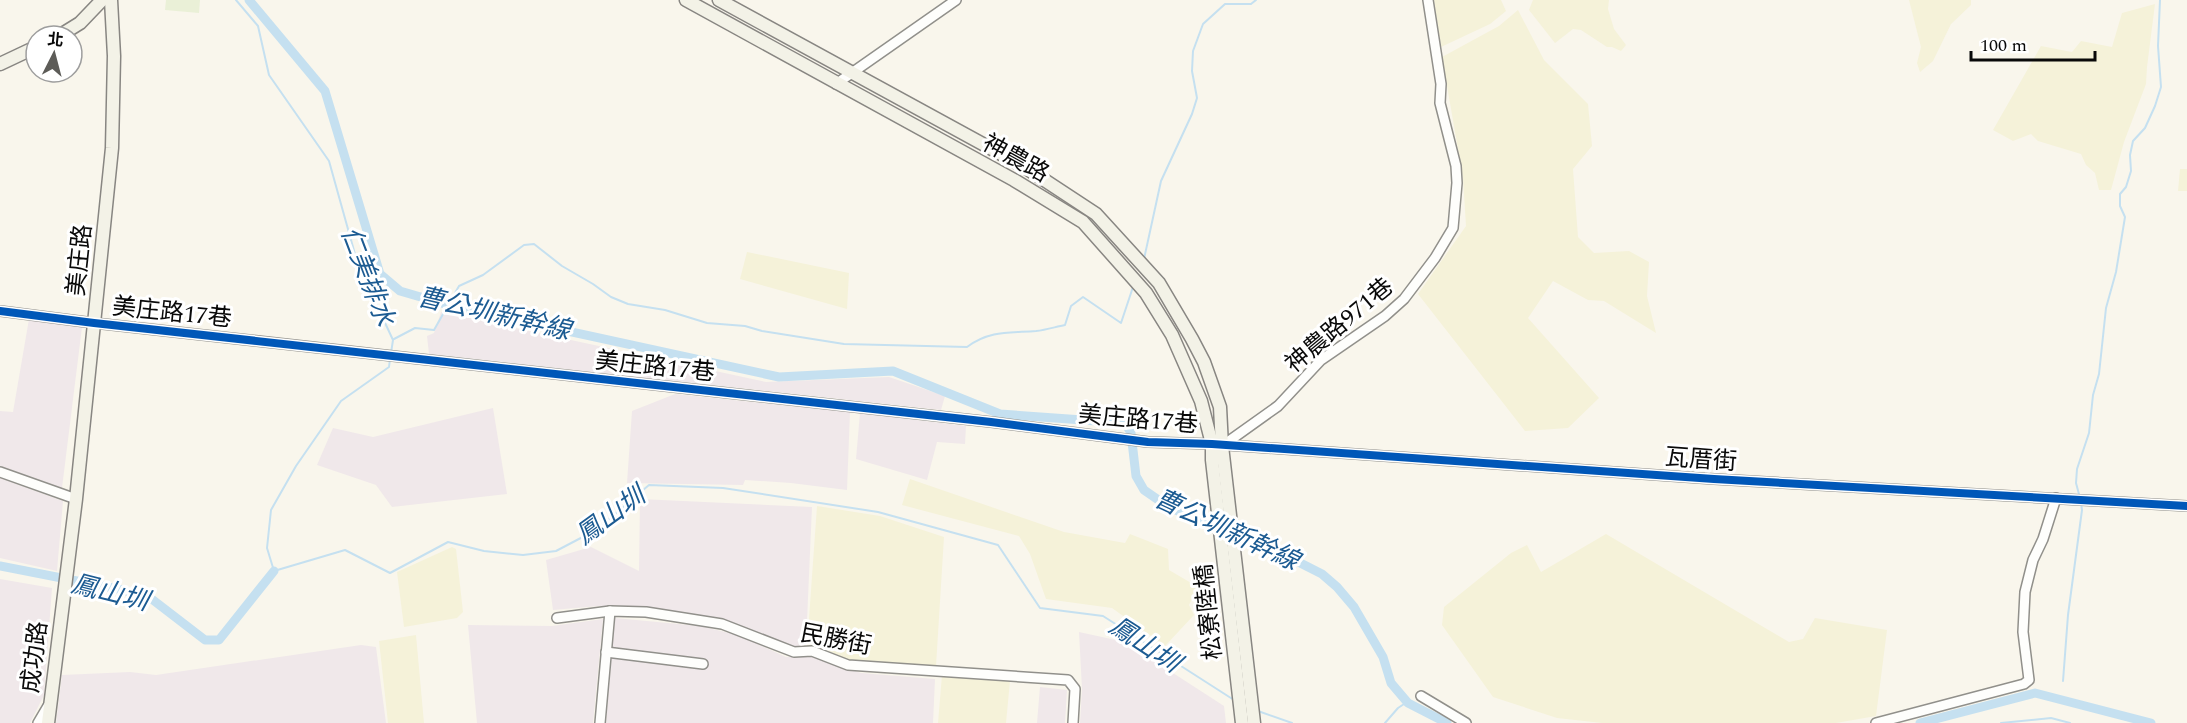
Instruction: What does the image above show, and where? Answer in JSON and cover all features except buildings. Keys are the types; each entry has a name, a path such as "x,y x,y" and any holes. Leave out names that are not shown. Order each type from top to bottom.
{"street":[{"path":"78,24 102,0"},
{"name":"美庄路","path":"63,596 76,499 112,148 114,56 111,0"},
{"name":"神農路","path":"686,0 1014,180 1083,222 1146,293 1172,335 1202,402 1217,445"},
{"name":"神農路","path":"719,0 1023,165 1096,214 1159,283 1204,362 1220,407 1218,460"},
{"path":"836,84 956,0"},
{"name":"神農路971巷","path":"1217,445 1278,406 1321,360 1385,316 1404,299 1435,258 1453,228 1457,183 1456,166 1440,103 1441,84 1428,0"},
{"path":"0,64 24,53"},
{"name":"美庄路17巷","path":"0,311 967,420 1123,440 1217,445"},
{"name":"瓦厝街","path":"1217,445 1714,479 2187,506"},
{"name":"松寮陸橋","path":"1218,460 1242,723"},
{"name":"松寮陸橋","path":"1218,460 1254,723"},
{"path":"0,472 76,499"},
{"path":"1876,723 2024,684 2029,680 2023,632 2025,592 2033,560 2043,539 2056,498"},
{"name":"成功路","path":"48,723 63,596"},
{"path":"600,723 610,611"},
{"name":"民勝街","path":"557,618 610,611 646,612 722,624 794,652 812,651 848,665 1068,680 1075,688 1073,723"},
{"path":"606,652 703,664"},
{"path":"1421,696 1466,723"},
{"path":"38,723 50,701"}],"shaded area":[{"path":"1434,0 1501,0 1506,11 1490,24 1441,47"},
{"path":"1533,0 1609,0 1608,9 1614,29 1626,45 1621,51 1607,47 1581,30 1573,29 1555,43 1529,10"},
{"path":"1909,0 1971,0 1971,5 1951,24 1933,61 1920,72 1917,63 1921,47"},
{"path":"2155,4 2146,84 2124,142 2111,190 2099,190 2095,173 2086,165 2081,154 2038,141 2031,134 2013,141 1993,130 2041,46 2072,52 2081,41 2112,47 2122,13"},
{"path":"1518,10 1544,60 1588,104 1592,146 1573,169 1578,237 1594,253 1629,251 1649,262 1647,296 1656,333 1604,301 1588,300 1553,281 1528,318 1599,398 1568,428 1525,431 1418,294 1466,226 1463,178 1442,57 1499,26"},
{"path":"2180,169 2187,169 2187,191 2178,191"},
{"path":"747,252 849,273 847,309 740,279"},
{"path":"441,312 766,382 889,377 945,396 941,410 429,354 427,336 434,333"},
{"path":"29,319 82,327 62,488 0,466 0,411 13,412"},
{"path":"675,394 850,412 847,490 745,480 743,485 627,483 632,411"},
{"path":"493,408 507,494 392,507 376,485 317,465 333,428 373,437"},
{"path":"860,413 966,426 965,444 937,442 927,480 856,459"},
{"path":"0,478 63,501 57,571 0,558"},
{"path":"910,479 1064,532 1125,543 1130,534 1168,549 1169,570 1198,587 1189,605 1194,615 1165,646 1112,608 1046,599 1030,554 1019,536 902,505"},
{"path":"640,499 812,507 806,644 793,649 744,628 688,613 599,606 553,610 546,560 591,547 639,571"},
{"path":"817,506 880,516 944,537 936,666 850,662 825,649 807,647"},
{"path":"1606,534 1789,642 1803,639 1815,618 1887,630 1876,716 1836,723 1602,723 1557,718 1493,697 1442,625 1444,607 1511,553 1527,545 1541,572"},
{"path":"452,547 456,549 463,612 457,618 404,627 397,572"},
{"path":"0,579 52,588 44,695 30,723 0,723"},
{"path":"615,618 700,626 738,635 786,657 814,656 861,673 935,679 933,723 606,723"},
{"path":"603,619 593,723 477,723 468,625 552,626"},
{"path":"1079,632 1125,642 1224,706 1226,723 1080,723 1082,689"},
{"path":"416,635 424,723 388,723 379,641"},
{"path":"361,645 376,647 386,723 56,723 62,675 130,672 156,675"},
{"path":"942,675 1010,681 1006,723 938,723"},
{"path":"1040,687 1067,690 1065,723 1037,723"}],"green space":[{"path":"166,0 200,0 199,13 165,10"}],"waterway":[{"name":"仁美排水","path":"236,0 258,26 269,75 329,161 358,265 393,340 391,353"},
{"name":"曹公圳新幹線","path":"249,0 325,91 380,274 400,291 448,305 779,377 893,371 1000,414 1125,423 1131,433 1136,476 1144,490 1170,508 1249,537 1322,574 1354,607 1383,657 1391,683 1408,703 1447,723"},
{"path":"1144,259 1161,181 1197,98 1192,71 1193,51 1203,24 1225,4 1251,4 1256,0"},
{"path":"2080,498 2076,483 2077,469 2089,433 2093,395 2099,374 2106,308 2116,272 2125,217 2120,206 2120,194 2126,187 2131,171 2130,155 2133,141 2145,128 2161,87 2158,46 2160,0"},
{"path":"394,339 415,328 434,330 459,286 483,275 524,245 534,244 562,266 611,297 628,304 665,310 707,323 745,326 762,331 844,344 967,347 992,335 1040,331 1065,325 1071,306 1083,297 1121,323 1133,287"},
{"name":"鳳山圳","path":"390,359 389,367 341,401 296,466 271,510 267,548 274,571 345,550 390,573 448,542 484,551 523,555 556,551 596,530 649,485 723,488 878,512 998,545 1040,608 1103,616 1234,700"},
{"path":"2063,681 2081,503"},
{"name":"鳳山圳","path":"0,566 123,590 153,600 205,640 219,640 274,571"},
{"name":"曹公圳新幹線","path":"1920,723 2035,693 2151,723"},
{"path":"1385,723 1398,708 1407,702"},
{"name":"鳳山圳","path":"1258,711 1292,723"},
{"path":"2001,723 2051,718 2070,723"}],"cycle path":[{"path":"0,311 991,422 1148,442 1212,444 1714,479 2187,506"}]}
